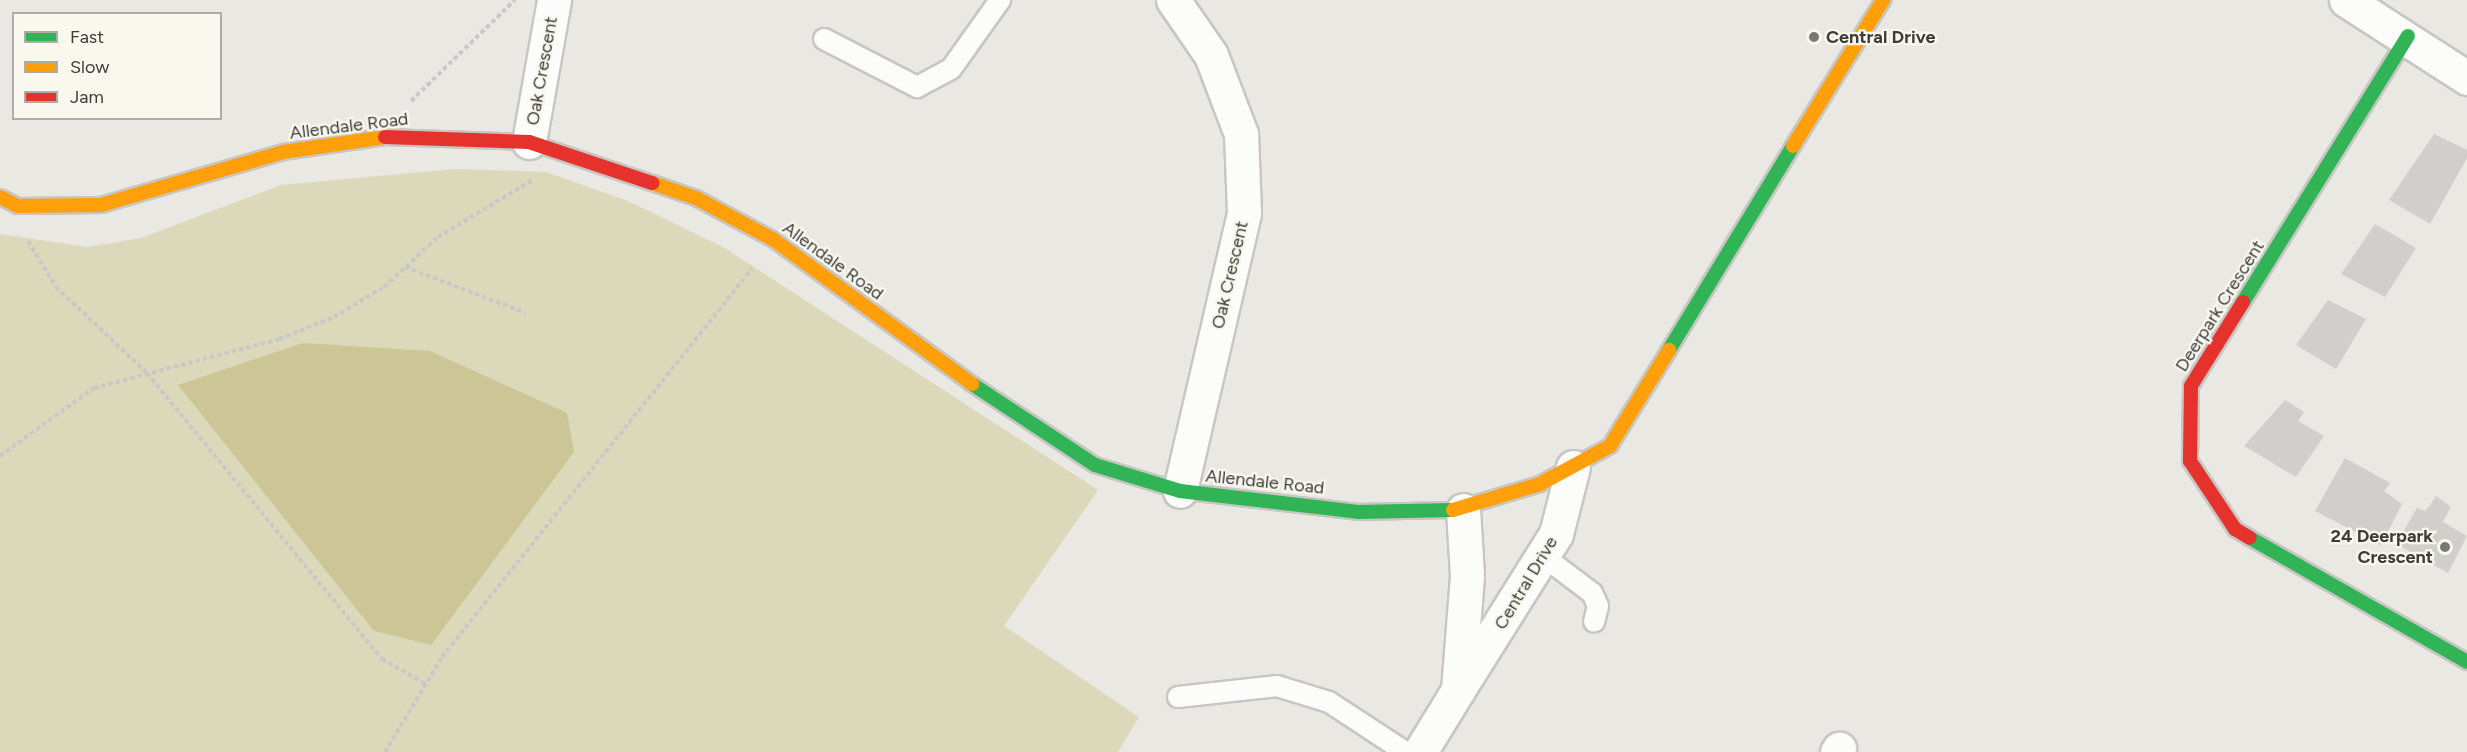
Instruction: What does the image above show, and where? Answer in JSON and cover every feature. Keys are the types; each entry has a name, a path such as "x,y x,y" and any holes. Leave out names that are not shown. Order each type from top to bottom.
{"street":[{"name":"Oak Crescent","path":"529,142 554,0"},
{"name":"Oak Crescent","path":"1173,0 1211,55 1241,134 1244,213 1180,491"},
{"name":"Allendale Road","path":"0,196 18,206 101,205 283,152 397,135 529,142 576,154 696,198 774,240 1015,416 1095,465 1180,491 1358,512 1463,510 1540,484 1610,446 1883,0"},
{"path":"2346,0 2408,36 2467,78"},
{"name":"Deerpark Crescent","path":"2408,36 2191,386 2190,461 2235,529 2467,662"},
{"name":"Central Drive","path":"1420,752 1556,534 1573,467"},
{"name":"Central Drive","path":"1458,690 1467,575 1463,510"}],"lane":[{"path":"824,39 917,87 951,69 999,0"},
{"path":"1543,556 1592,593 1598,606 1594,622"},
{"path":"1178,697 1277,686 1329,702 1405,752"}],"path":[{"path":"371,139 515,0"},
{"path":"0,456 94,388 279,339 334,316 405,267 438,237 576,154"},
{"path":"18,206 29,243 56,287 147,373 382,659 426,684"},
{"path":"385,752 442,657 774,240"},
{"path":"405,267 526,313"}],"shaded area":[{"path":"455,169 546,172 628,201 723,247 1098,490 1004,626 1139,717 1118,752 0,752 0,234 88,247 141,238 281,185"},
{"path":"303,343 430,351 567,413 574,452 431,645 374,631 178,385"}],"building":[{"path":"2434,134 2467,150 2467,158 2430,224 2389,200"},
{"path":"2375,224 2416,248 2385,297 2341,274"},
{"path":"2328,300 2366,319 2336,369 2296,345"},
{"path":"2285,400 2304,412 2298,421 2324,436 2296,477 2244,446"},
{"path":"2345,458 2390,483 2384,491 2402,504 2381,545 2315,511"},
{"path":"2436,496 2451,507 2443,522 2467,536 2448,573 2396,544 2417,508 2426,511"}],"traffic: fast":[{"path":"2243,302 2408,36"},
{"path":"1669,350 1793,146"},
{"path":"972,384 1095,465 1180,491 1358,512 1453,510"},
{"path":"2250,538 2467,662"}],"traffic: slow":[{"path":"1793,146 1883,0"},
{"path":"0,197 18,206 101,205 283,152 385,137"},
{"path":"652,183 696,198 774,240 972,384"},
{"path":"1453,510 1540,484 1610,446 1669,350"}],"traffic: jam":[{"path":"385,137 529,142 652,183"},
{"path":"2243,302 2191,386 2190,461 2235,529 2250,538"}],"place":[{"name":"Central Drive","path":"1814,37"},
{"name":"24 Deerpark Crescent","path":"2445,547"}]}
